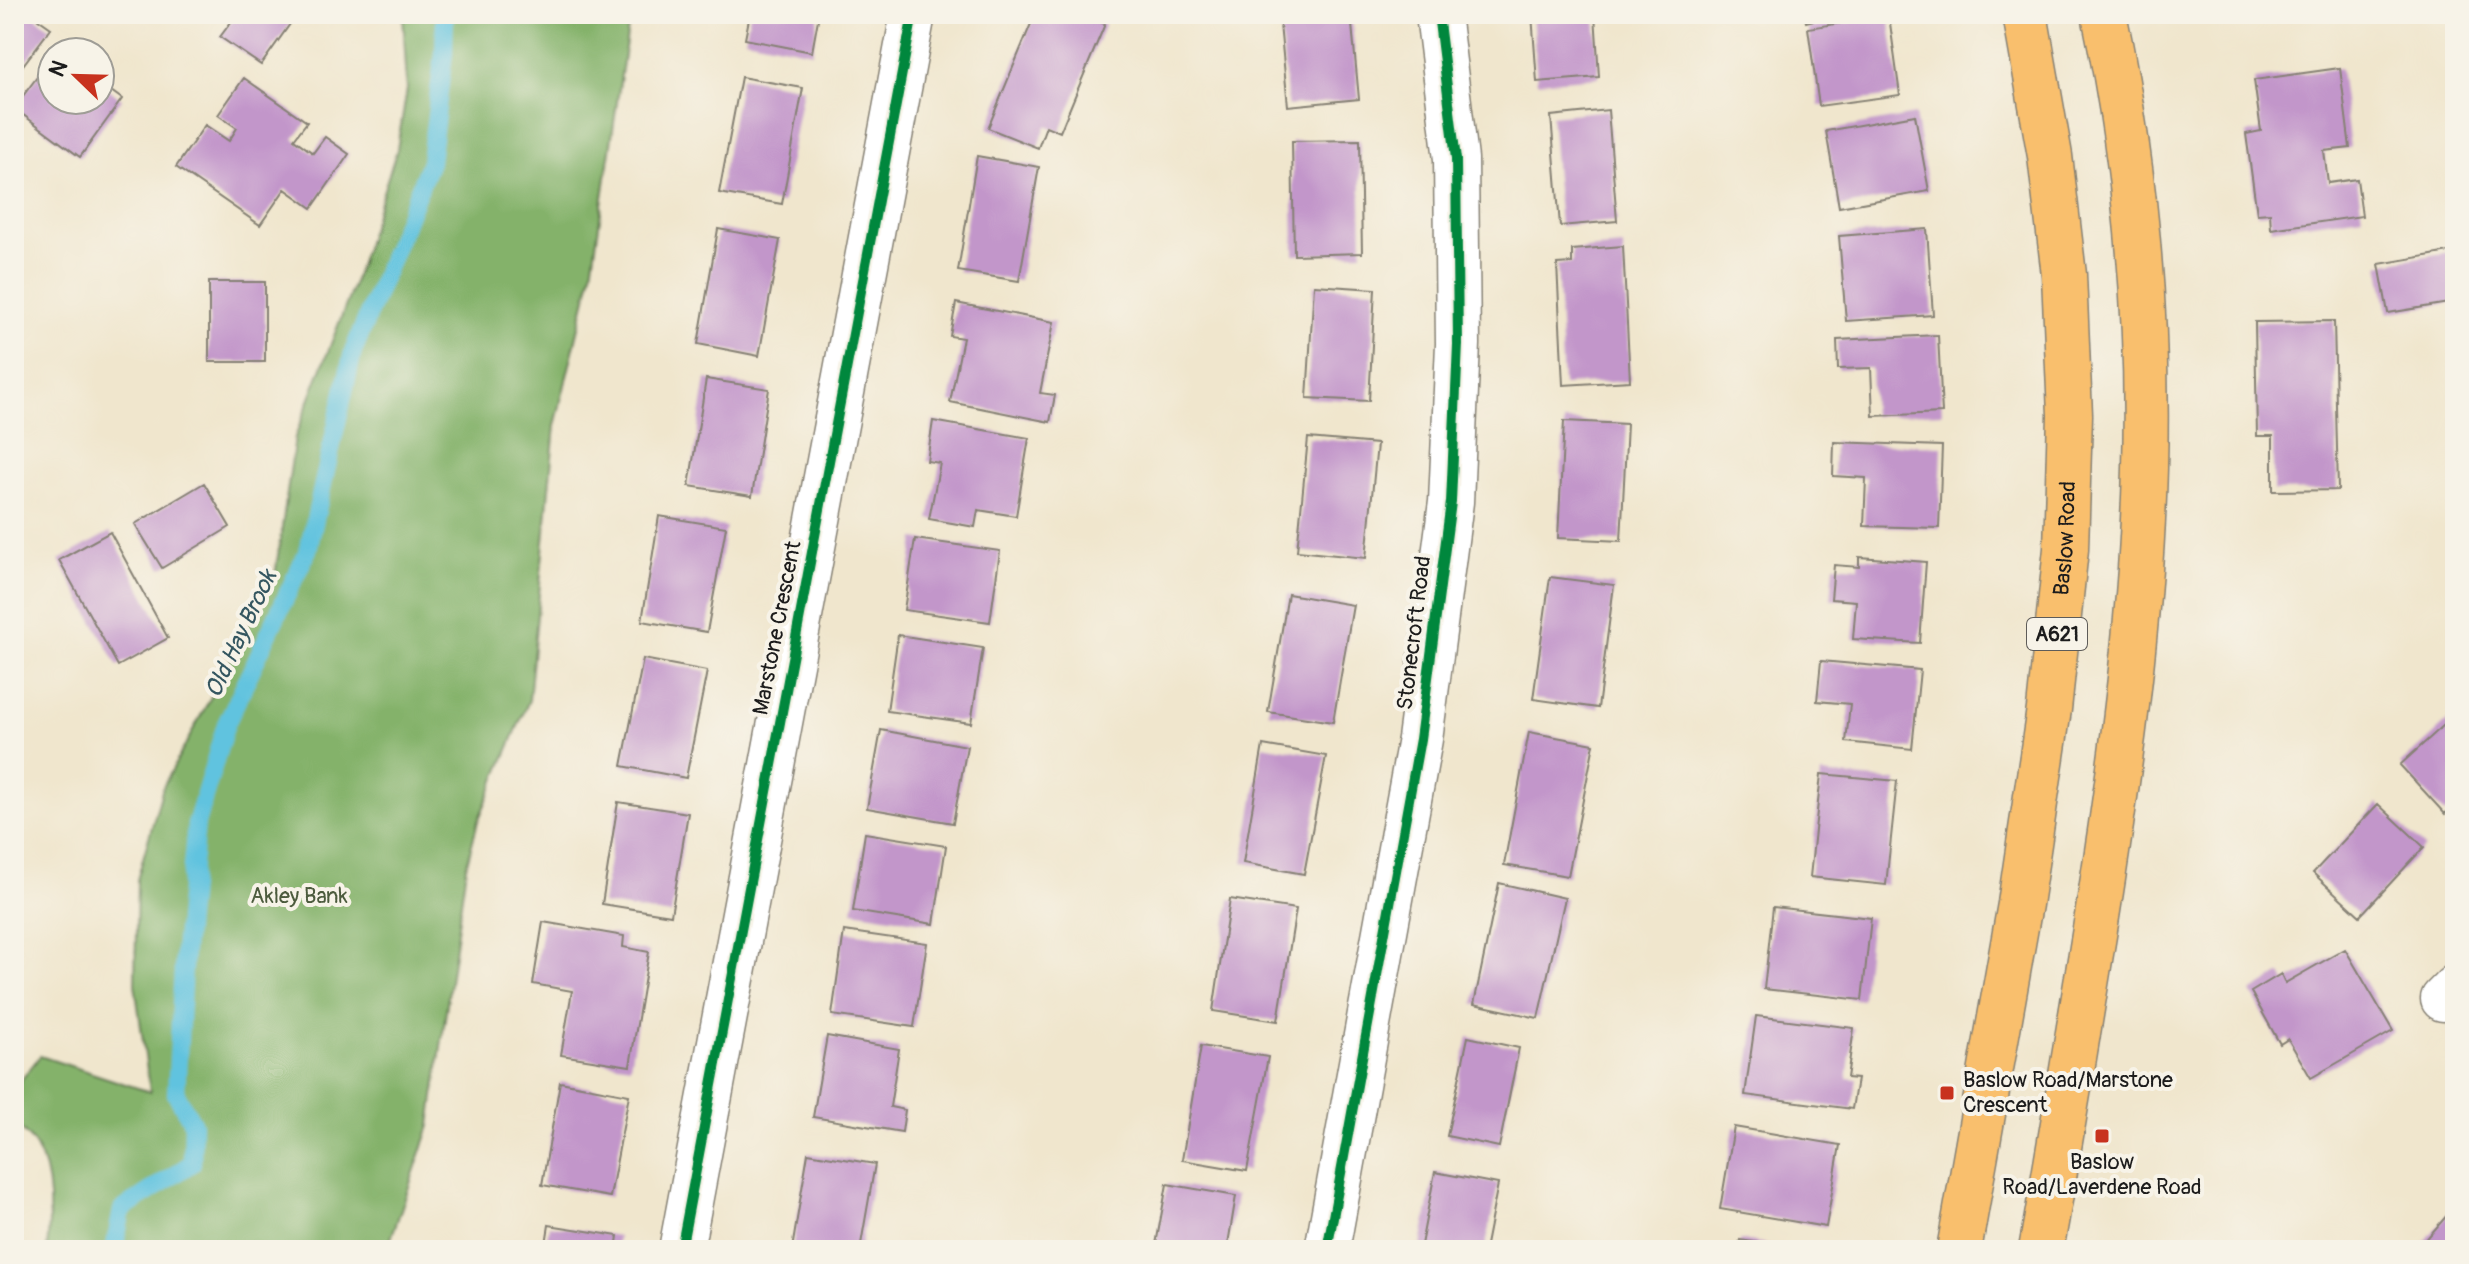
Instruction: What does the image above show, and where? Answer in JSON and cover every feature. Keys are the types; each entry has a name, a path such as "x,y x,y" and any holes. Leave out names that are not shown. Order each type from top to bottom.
{"main road":[{"name":"Baslow Road","path":"1959,1250 2022,889 2049,709 2066,549 2070,415 2064,275 2050,156 2025,14"},
{"path":"2041,1250 2119,776 2139,600 2146,467 2142,318 2131,176 2104,14"}],"street":[{"name":"Marstone Crescent","path":"681,1250 913,14"},
{"name":"Stonecroft Road","path":"1327,1250 1420,739 1451,502 1458,344 1456,159 1438,14"}],"green space":[{"name":"Akley Bank","path":"403,14 630,14 592,273 555,426 529,700 478,821 466,867 430,1126 387,1250 47,1250 48,1184 34,1144 14,1122 14,1089 40,1056 150,1092 135,984 137,880 163,787 275,576 295,437 349,297 397,149 407,89"}],"building":[{"path":"14,14 31,14 51,28 45,36 36,36 36,48 14,77"},
{"path":"237,14 297,14 261,65 220,37"},
{"path":"750,14 819,14 812,52 745,39"},
{"path":"1035,14 1095,14 1093,19 1105,24 1060,132 1046,126 1038,148 988,128"},
{"path":"1279,14 1351,14 1359,99 1288,106"},
{"path":"1532,14 1595,14 1599,77 1537,82"},
{"path":"1804,14 1832,14 1833,15 1806,22"},
{"path":"1889,16 1900,95 1819,106 1808,28"},
{"path":"2340,68 2350,148 2324,151 2328,183 2357,179 2362,216 2271,229 2270,213 2257,214 2246,134 2261,131 2254,80"},
{"path":"741,77 803,88 782,204 719,193"},
{"path":"36,78 36,116 110,116 80,157 14,108"},
{"path":"244,78 307,122 294,139 313,153 325,137 349,154 312,208 285,189 260,225 176,167 205,125 229,141 237,128 218,115"},
{"path":"1608,110 1617,221 1560,226 1551,116"},
{"path":"1915,115 1929,191 1839,207 1826,131"},
{"path":"1360,140 1362,253 1294,255 1292,141"},
{"path":"977,156 1039,167 1019,281 958,271"},
{"path":"718,229 780,240 759,356 698,344"},
{"path":"1927,229 1933,315 1846,321 1839,236"},
{"path":"1623,246 1630,381 1563,385 1557,264 1572,263 1572,250"},
{"path":"2455,251 2455,302 2388,313 2379,264"},
{"path":"209,282 265,282 265,362 209,362"},
{"path":"1314,285 1375,289 1369,401 1307,398"},
{"path":"956,303 1054,322 1040,393 1055,395 1050,422 950,402 963,338 950,336"},
{"path":"2334,321 2338,490 2273,491 2273,436 2257,436 2255,322"},
{"path":"1938,335 1942,413 1873,416 1871,368 1838,369 1837,340"},
{"path":"706,379 769,389 752,496 689,486"},
{"path":"933,421 1029,438 1016,516 978,510 975,527 929,519 940,463 927,461"},
{"path":"1564,421 1627,424 1621,541 1558,538"},
{"path":"1308,438 1377,444 1366,558 1297,551"},
{"path":"1834,442 1942,446 1939,528 1864,526 1866,478 1833,476"},
{"path":"204,483 230,527 162,568 135,524"},
{"path":"659,516 726,527 707,632 642,621"},
{"path":"110,532 168,638 118,666 59,560"},
{"path":"915,539 1000,551 990,622 904,610"},
{"path":"1859,557 1926,562 1920,643 1853,639 1856,601 1831,599 1834,565 1859,567"},
{"path":"1550,577 1614,585 1598,708 1533,699"},
{"path":"1288,594 1353,605 1333,722 1268,712"},
{"path":"898,635 983,648 971,723 887,711"},
{"path":"643,659 707,671 686,778 622,766"},
{"path":"1821,661 1920,670 1912,749 1846,742 1850,704 1817,701"},
{"path":"2455,715 2455,804 2445,814 2400,765"},
{"path":"881,730 967,746 953,823 867,808"},
{"path":"1529,732 1594,744 1568,876 1504,865"},
{"path":"1263,745 1326,756 1304,874 1243,863"},
{"path":"1821,774 1897,781 1886,885 1810,877"},
{"path":"618,802 688,813 671,915 602,904"},
{"path":"2378,804 2424,847 2360,916 2313,873"},
{"path":"865,833 946,846 934,924 853,911"},
{"path":"1499,883 1565,898 1538,1018 1474,1004"},
{"path":"1230,899 1296,909 1278,1021 1213,1011"},
{"path":"1773,907 1871,918 1862,1000 1764,989"},
{"path":"543,922 624,936 623,947 649,952 630,1066 561,1055 572,991 533,984"},
{"path":"844,931 927,943 914,1027 832,1015"},
{"path":"2345,949 2393,1031 2311,1078 2288,1039 2280,1044 2251,992 2281,974 2285,983"},
{"path":"1756,1016 1854,1028 1847,1078 1857,1079 1852,1109 1745,1095"},
{"path":"827,1036 899,1049 890,1107 905,1110 902,1132 813,1117"},
{"path":"1468,1037 1519,1048 1499,1147 1447,1136"},
{"path":"1201,1046 1268,1057 1247,1171 1182,1160"},
{"path":"560,1082 629,1095 610,1197 542,1185"},
{"path":"1734,1127 1840,1145 1826,1227 1720,1209"},
{"path":"808,1153 875,1164 860,1250 792,1249"},
{"path":"1435,1172 1498,1184 1485,1250 1420,1250"},
{"path":"1167,1184 1236,1196 1227,1250 1155,1250"},
{"path":"2455,1206 2455,1250 2417,1250"},
{"path":"549,1225 618,1236 616,1250 545,1250"},
{"path":"1740,1240 1793,1248 1793,1250 1738,1250"}],"waterway":[{"name":"Old Hay Brook","path":"114,1250 122,1210 192,1163 193,1124 176,1094 184,951 196,824 226,724 308,550 353,352 430,162 444,53 445,14"}],"cycle path":[{"path":"681,1250 913,14"},
{"path":"1327,1250 1420,739 1451,502 1458,344 1456,159 1438,14"}],"place":[{"name":"Baslow Road/Marstone Crescent","path":"1947,1093"},
{"name":"Baslow Road/Laverdene Road","path":"2102,1136"}]}
